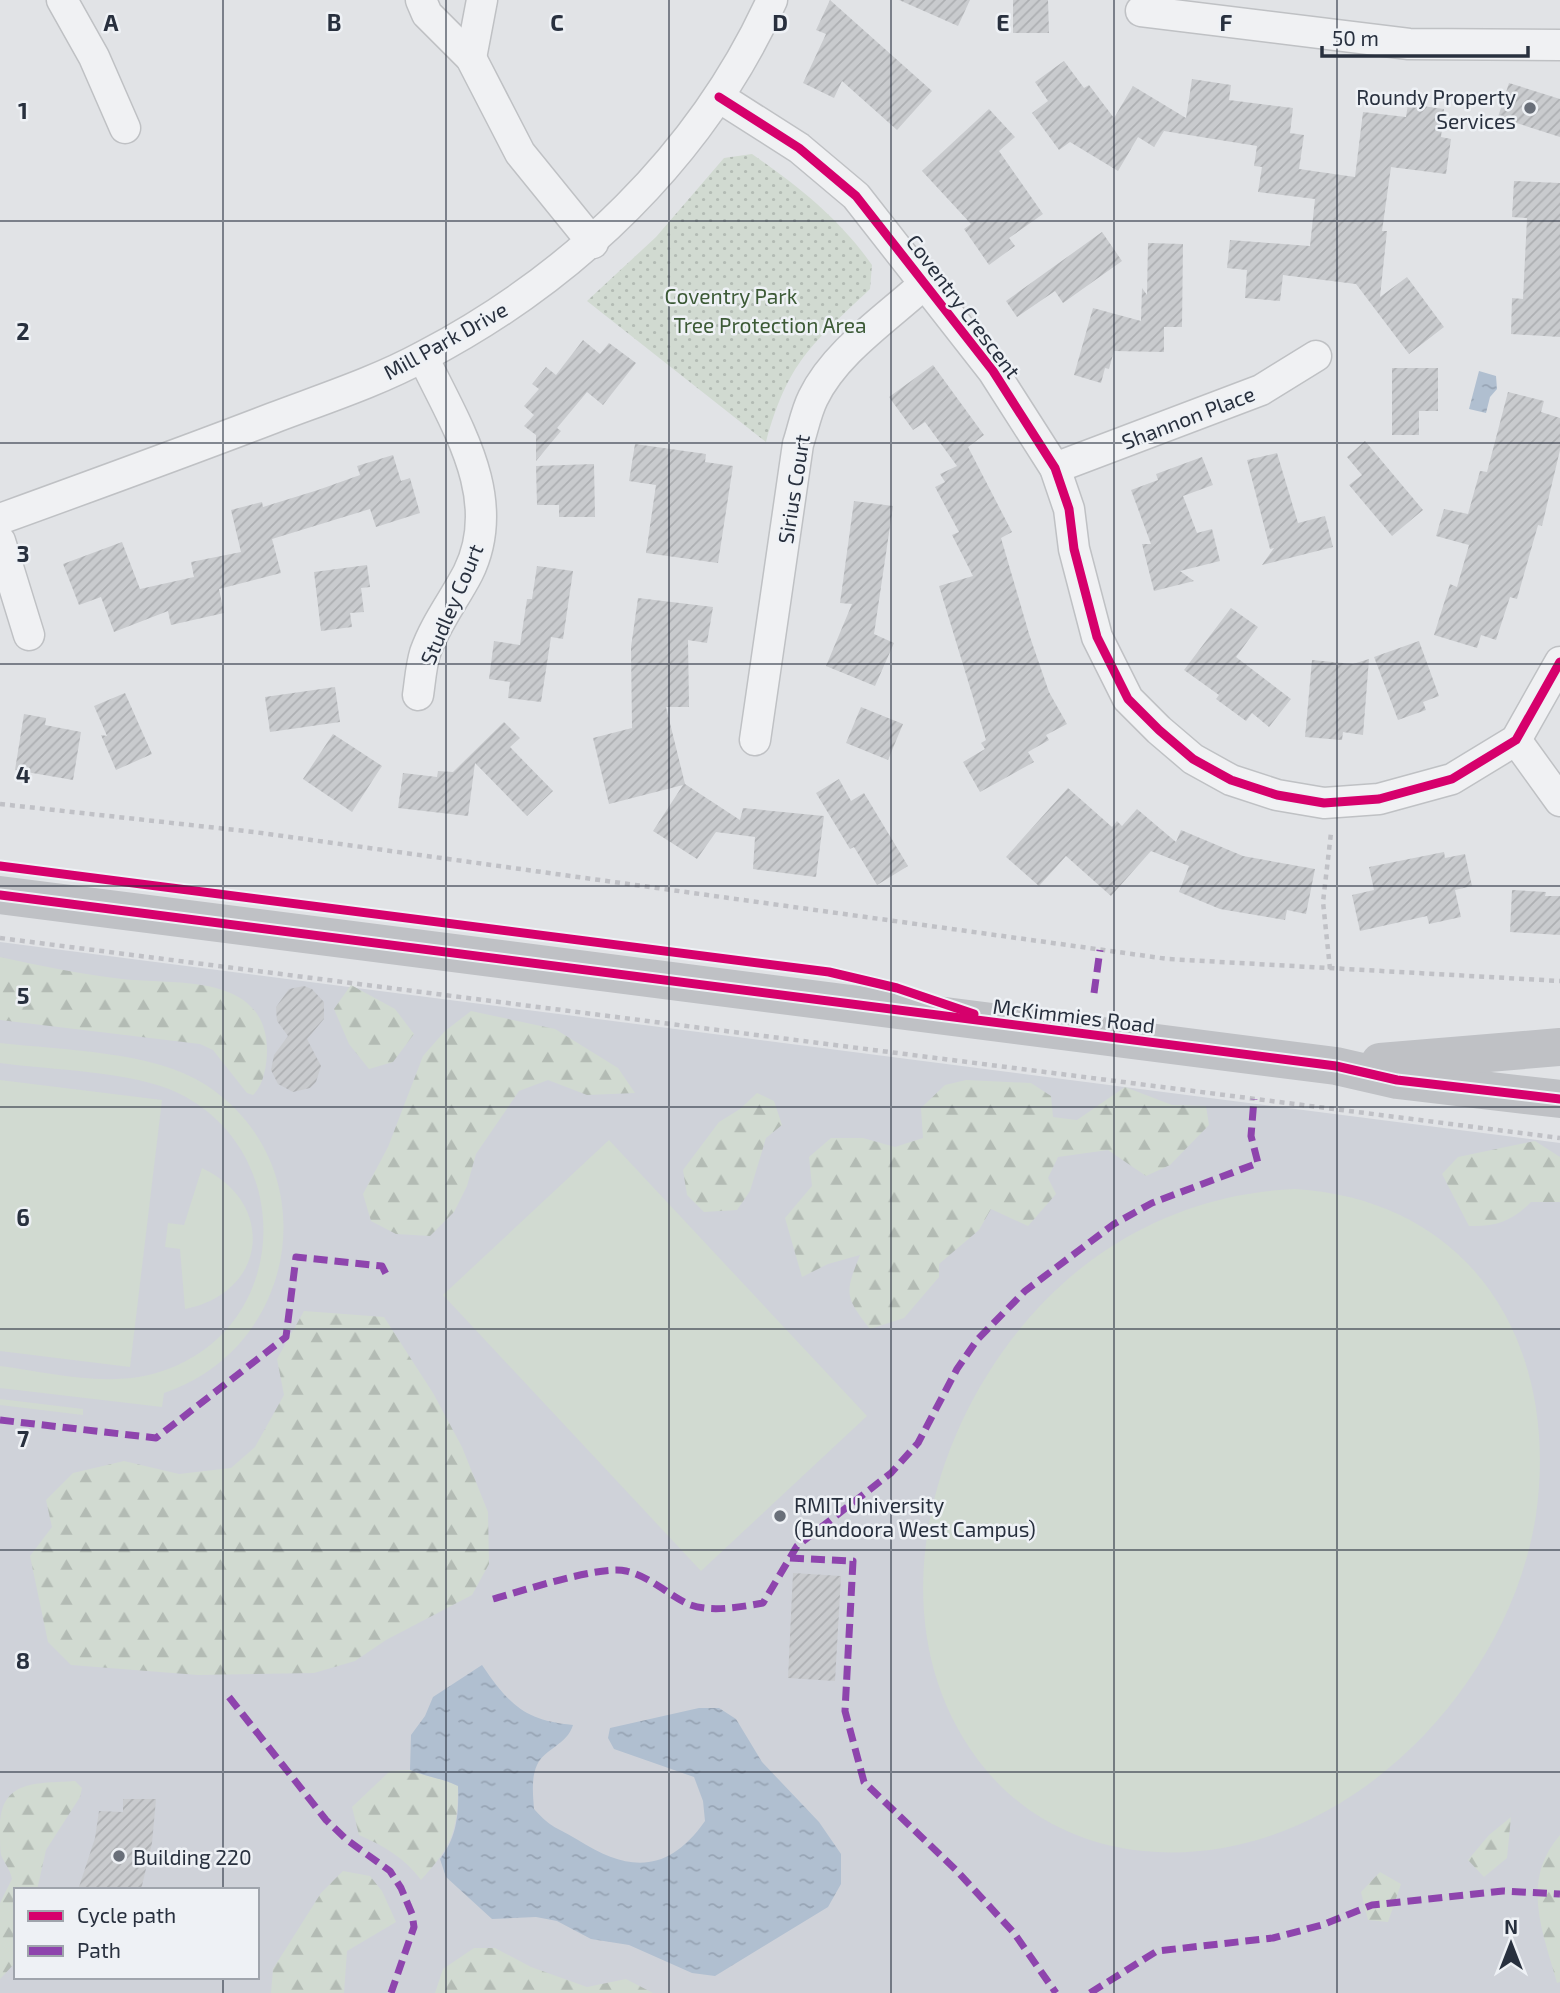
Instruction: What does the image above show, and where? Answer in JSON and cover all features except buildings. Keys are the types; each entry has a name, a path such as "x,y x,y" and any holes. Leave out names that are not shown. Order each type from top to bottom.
{"main road":[{"name":"McKimmies Road","path":"0,895 1336,1066 1397,1080 1560,1099"},
{"name":"McKimmies Road","path":"1336,1066 1560,1047"}],"street":[{"path":"62,0 94,57 125,128"},
{"path":"421,0 427,14 471,58 520,153 593,243"},
{"path":"471,58 482,0"},
{"name":"Mill Park Drive","path":"0,519 363,384 423,357 534,288 593,243 655,178 719,97 772,0"},
{"path":"1141,11 1409,44 1560,45"},
{"name":"Coventry Crescent","path":"719,97 830,171 872,214 993,371 1055,468 1069,509 1074,550 1097,637 1128,699 1158,730 1194,759 1242,784 1277,795 1324,803 1379,799 1452,779 1516,740 1560,662"},
{"name":"Sirius Court","path":"755,740 799,444 807,413 828,376 849,351 924,284"},
{"name":"Shannon Place","path":"1055,468 1261,390 1316,356"},
{"name":"Studley Court","path":"418,695 425,655 437,626 468,572 482,525 478,476 423,357"},
{"path":"0,541 29,635"},
{"path":"1516,740 1560,801"}],"path":[{"path":"0,804 268,834 1168,959 1560,981"},
{"path":"1330,969 1323,902 1331,833"},
{"path":"0,938 1560,1138"}],"shaded area":[{"name":"RMIT University (Bundoora West Campus)","path":"0,942 1560,1143 1560,1993 0,1993"}],"green space":[{"name":"Coventry Park","path":"752,154 817,204 846,232 872,265 870,289 817,341 793,373 774,415 766,442 587,301 656,237 724,158"},
{"path":"0,957 107,977 214,987 235,995 251,1007 263,1025 267,1056 260,1086 253,1095 247,1093 213,1050 200,1044 0,1020"},
{"path":"351,985 395,1009 414,1034 393,1062 369,1069 349,1044 334,1009"},
{"path":"471,1011 555,1029 618,1068 635,1093 587,1095 548,1080 519,1091 476,1154 467,1186 454,1212 430,1236 396,1234 371,1221 363,1194 388,1147 423,1056 445,1031"},
{"path":"0,1043 107,1054 161,1065 185,1074 206,1085 245,1119 270,1160 282,1205 282,1252 269,1296 245,1337 210,1370 164,1393 162,1407 0,1388 0,1366 84,1378 127,1378 168,1369 209,1346 238,1314 257,1276 263,1235 259,1193 243,1154 216,1119 178,1093 138,1080 115,1076 0,1063"},
{"path":"0,1080 162,1100 130,1367 0,1351"},
{"path":"966,1080 1031,1083 1051,1096 1053,1117 1077,1120 1125,1087 1172,1105 1206,1106 1209,1125 1170,1165 1146,1176 1108,1150 1058,1157 1048,1178 1056,1194 1028,1226 991,1209 979,1230 939,1264 939,1277 904,1318 870,1329 855,1309 850,1294 860,1255 828,1264 802,1277 785,1218 812,1186 809,1157 831,1138 863,1138 895,1147 923,1138 921,1108 945,1085"},
{"path":"757,1093 774,1101 782,1125 766,1138 750,1191 737,1210 704,1212 687,1195 683,1170 719,1122 740,1109"},
{"path":"609,1140 867,1416 701,1571 443,1295"},
{"path":"1535,1141 1560,1157 1560,1202 1531,1202 1503,1222 1469,1226 1442,1174 1458,1157"},
{"path":"202,1168 226,1183 243,1203 251,1224 252,1246 246,1267 233,1285 212,1300 185,1309 180,1249 165,1247 168,1223 184,1225"},
{"path":"1295,1189 1357,1199 1411,1221 1456,1252 1491,1292 1517,1340 1534,1394 1540,1453 1536,1515 1519,1582 1490,1647 1450,1706 1401,1758 1344,1801 1281,1832 1214,1849 1143,1851 1098,1842 1056,1826 1018,1802 1001,1787 986,1770 947,1706 927,1636 924,1563 937,1489 963,1418 1002,1353 1050,1296 1106,1250 1150,1225 1196,1206 1220,1200 1245,1194"},
{"path":"304,1311 384,1317 433,1393 462,1447 488,1512 489,1564 472,1595 386,1640 355,1661 314,1673 198,1675 71,1665 48,1642 30,1556 52,1527 46,1500 73,1473 124,1461 179,1474 231,1468 255,1447 284,1395 277,1359"},
{"path":"0,1399 83,1409 83,1415 0,1405"},
{"path":"410,1770 458,1786 451,1838 421,1880 393,1853 359,1835 352,1807 390,1771"},
{"path":"75,1781 82,1788 80,1797 46,1850 37,1888 14,1888 14,1964 0,1979 0,1903 12,1879 1,1855 2,1812 14,1792 35,1784"},
{"path":"1511,1817 1507,1858 1484,1877 1468,1860 1489,1835"},
{"path":"1560,1835 1560,1982 1557,1983 1541,1926 1538,1889 1548,1852"},
{"path":"343,1871 370,1876 382,1891 396,1922 347,1951 344,1993 271,1993 273,1969 321,1893"},
{"path":"1380,1872 1401,1884 1388,1922 1368,1920 1361,1892"},
{"path":"474,1948 495,1948 531,1967 587,1987 626,1979 653,1993 435,1993 443,1969"}],"water":[{"path":"1479,371 1496,376 1497,389 1490,397 1486,413 1469,409"},
{"path":"482,1665 500,1690 519,1708 542,1719 573,1725 566,1737 545,1754 537,1765 533,1781 534,1809 550,1824 596,1851 630,1862 662,1859 677,1851 705,1821 703,1801 694,1777 614,1749 608,1738 610,1728 699,1708 719,1708 736,1719 762,1762 819,1822 841,1854 841,1884 828,1907 715,1976 692,1973 629,1945 591,1939 557,1921 536,1917 492,1919 446,1877 440,1859 456,1825 458,1786 410,1770 411,1735 425,1716 433,1697"}],"marked path":[{"path":"1094,993 1100,950"},
{"path":"493,1599 561,1580 614,1570 642,1577 697,1607 725,1608 763,1603 797,1546 891,1473 918,1443 957,1369 977,1340 1025,1291 1114,1224 1152,1203 1258,1163 1251,1136 1254,1099"},
{"path":"0,1420 156,1438 286,1337 296,1257 382,1266 386,1274"},
{"path":"790,1558 853,1561 845,1711 864,1782 957,1871 1014,1933 1056,1993"},
{"path":"229,1697 326,1820 347,1840 390,1871 401,1888 412,1914 414,1927 391,1993"},
{"path":"1090,1993 1157,1951 1273,1938 1322,1925 1372,1905 1503,1891 1560,1894"}],"cycle path":[{"path":"719,97 799,148 856,196 993,371 1055,468 1069,509 1074,549 1097,637 1128,699 1193,759 1231,780 1277,795 1324,803 1379,799 1452,779 1516,740 1560,662"},
{"path":"0,866 829,972 897,988 974,1014"},
{"path":"0,895 1336,1066 1397,1080 1560,1099"}],"place":[{"name":"Roundy Property Services","path":"1530,108"},
{"name":"RMIT University (Bundoora West Campus)","path":"780,1516"},
{"name":"Building 220","path":"119,1856"}],"park label":[{"name":"Tree Protection Area","path":"770,324"}]}
